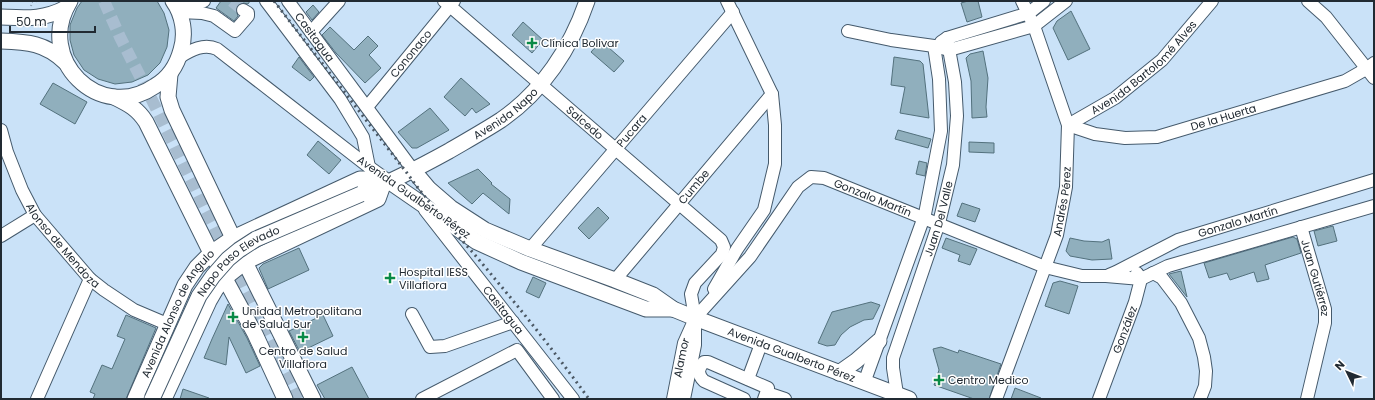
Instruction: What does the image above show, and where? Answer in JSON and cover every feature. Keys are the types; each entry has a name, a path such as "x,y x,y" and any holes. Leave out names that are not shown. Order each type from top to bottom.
{"main road":[{"name":"Avenida Napo","path":"245,262 384,189 413,170 466,142 502,119 523,102 557,63 572,40 587,1"},
{"path":"1,17 38,18 56,13 68,4"},
{"path":"65,62 59,35 61,21 68,4"},
{"path":"114,97 139,95 156,86 170,74 180,57 183,46 183,23 176,5"},
{"path":"1,41 40,45 58,55 85,86 99,93 114,97 134,107 140,112 211,252 226,277 255,334 286,399"},
{"path":"170,74 168,97 169,103 233,238 313,399"},
{"name":"Avenida Gualberto Pérez","path":"413,170 429,189 451,208 484,230 530,249 653,295 673,309 695,318 839,374 903,397"},
{"path":"233,238 360,179 367,179 384,189 388,196 399,195 410,197 420,202"},
{"name":"Avenida Gualberto Pérez","path":"384,189 420,202 477,242 521,262 646,309 673,309"},
{"name":"Napo Paso Elevado","path":"152,399 199,296 213,276 228,259 239,250 256,240 361,194 384,189"},
{"name":"Avenida Alonso de Angulo","path":"135,399 185,285 197,267 211,252 233,238"},
{"name":"Avenida Alonso de Angulo","path":"164,399 216,289 226,277 245,262"},
{"path":"839,374 856,362 879,341"}],"street":[{"path":"176,5 186,7 204,1"},
{"name":"Casitagua","path":"266,1 340,99 363,137 369,167"},
{"name":"Casitagua","path":"288,1 413,170"},
{"path":"311,32 339,1"},
{"name":"Andrés Pérez","path":"996,399 1057,235 1066,187 1068,126 1034,26 1022,1"},
{"path":"948,44 1029,13 1044,1"},
{"path":"848,31 891,40 934,46 1034,26 1066,1"},
{"name":"Avenida Bartolomé Alves","path":"1068,126 1115,98 1162,60 1212,1"},
{"path":"1308,1 1326,17 1371,70"},
{"name":"Salcedo","path":"449,3 540,84 721,240 724,247"},
{"name":"Cononaco","path":"367,107 449,3"},
{"path":"176,5 214,16 233,31 235,31 248,16 248,13 243,10"},
{"path":"695,318 717,286 737,249 764,210 776,164 775,124 772,94 730,6"},
{"name":"Pucara","path":"530,249 615,149 730,6"},
{"name":"Juan Del Valle","path":"903,397 893,368 893,358 939,224 952,165 956,135 957,116 955,82 948,44"},
{"name":"Juan Del Valle","path":"864,383 924,219 931,191 942,131 939,79 934,46"},
{"name":"Avenida Gualberto Pérez","path":"180,57 197,48 212,47 217,49 369,167 384,189"},
{"name":"De la Huerta","path":"1068,126 1095,134 1125,138 1157,137 1345,81 1371,70"},
{"name":"Cumbe","path":"615,280 772,94"},
{"name":"Alonso de Mendoza","path":"2,136 17,177 35,215 90,279 129,306 167,324"},
{"name":"Gonzalo Martín","path":"695,318 750,257 798,186 811,178 824,178 1046,267 1082,276 1106,276 1141,279 1168,266 1374,206"},
{"name":"Gonzalo Martín","path":"1106,276 1126,268 1178,240 1374,180"},
{"name":"Casitagua","path":"420,202 573,399"},
{"path":"1,236 35,215"},
{"name":"Juan Gutiérrez","path":"1300,227 1325,309 1325,323 1307,399"},
{"name":"Alamor","path":"684,399 695,345 695,318 691,294 695,283 722,254 724,247"},
{"path":"1126,268 1135,271 1141,279"},
{"path":"1153,274 1162,278 1173,292 1191,321 1199,338 1206,371 1205,386 1200,399"},
{"path":"37,399 90,279"},
{"name":"González","path":"1099,399 1135,302 1141,279"},
{"path":"412,314 430,347 433,348 445,346 513,322"},
{"name":"Alamor","path":"673,399 684,343 695,318"},
{"path":"744,378 758,342"},
{"path":"422,399 517,350 553,399"},
{"path":"744,399 704,381 699,376 699,371 704,362 708,362 768,388 765,396 785,399"}],"path":[{"path":"32,2 37,1"}],"building":[{"path":"82,1 157,1 164,13 169,30 167,47 160,63 148,75 132,82 115,84 98,79 84,70 74,55 70,40 70,25 77,8"},
{"path":"221,1 250,1 248,4 243,3 237,6 236,10 238,16 234,21 216,8"},
{"path":"978,1 982,17 967,22 961,3"},
{"path":"313,5 319,12 312,20 306,12"},
{"path":"1071,11 1090,49 1068,60 1053,28 1057,21"},
{"path":"523,22 543,40 532,53 512,35"},
{"path":"330,27 354,50 368,36 378,46 369,55 381,68 365,83 336,53 322,35"},
{"path":"601,41 624,61 614,72 591,52"},
{"path":"983,51 988,78 986,107 987,117 972,118 971,81 966,58 970,54"},
{"path":"299,57 314,77 310,81 292,67"},
{"path":"894,57 920,61 923,64 929,118 900,113 905,87 891,85"},
{"path":"461,78 490,104 476,113 472,108 465,116 444,97"},
{"path":"53,83 87,102 75,124 40,104"},
{"path":"430,108 449,130 417,148 412,148 398,132"},
{"path":"898,130 931,139 928,148 895,139"},
{"path":"318,141 341,160 329,174 307,155"},
{"path":"969,142 994,143 994,153 969,152"},
{"path":"919,161 927,163 925,176 916,174"},
{"path":"478,169 492,183 491,184 510,199 509,214 483,193 472,204 448,183"},
{"path":"962,203 980,209 975,222 957,216"},
{"path":"598,207 609,218 589,239 578,228"},
{"path":"1333,226 1337,241 1318,246 1314,231"},
{"path":"1293,237 1297,239 1301,253 1265,265 1269,279 1257,282 1254,272 1230,280 1227,273 1209,278 1204,263"},
{"path":"946,238 977,249 970,265 958,261 960,255 942,248"},
{"path":"1070,238 1084,241 1102,242 1109,239 1112,259 1092,260 1070,256 1066,251"},
{"path":"299,248 309,270 268,289 259,268 263,264"},
{"path":"1181,271 1187,297 1169,274"},
{"path":"533,277 546,283 539,298 526,292"},
{"path":"1060,281 1078,286 1069,314 1045,306 1053,283"},
{"path":"871,302 880,305 873,319 864,320 850,327 841,335 835,345 827,346 818,343 832,312"},
{"path":"228,304 247,338 260,366 246,373 229,337 226,365 204,358"},
{"path":"126,315 156,328 126,399 93,399 95,394 90,392 102,365 112,369 125,339 117,336"},
{"path":"323,315 333,336 300,352 289,331"},
{"path":"941,347 958,353 959,350 1001,364 989,399 974,399 934,385 939,370 933,349"},
{"path":"352,367 369,399 325,399 317,385"},
{"path":"1015,388 1041,398 1011,399"},
{"path":"183,389 209,398 180,399"}],"tunnel":[{"path":"104,1 120,37 299,399"},
{"path":"232,1 243,10"}],"railway":[{"path":"274,1 417,187 519,308 589,399"}],"place":[{"name":"Clínica Bolivar","path":"532,43"},
{"name":"Hospital IESS Villaflora","path":"390,278"},
{"name":"Unidad Metropolitana de Salud Sur","path":"233,317"},
{"name":"Centro de Salud Villaflora","path":"303,337"},
{"name":"Centro Medico","path":"939,380"}]}
